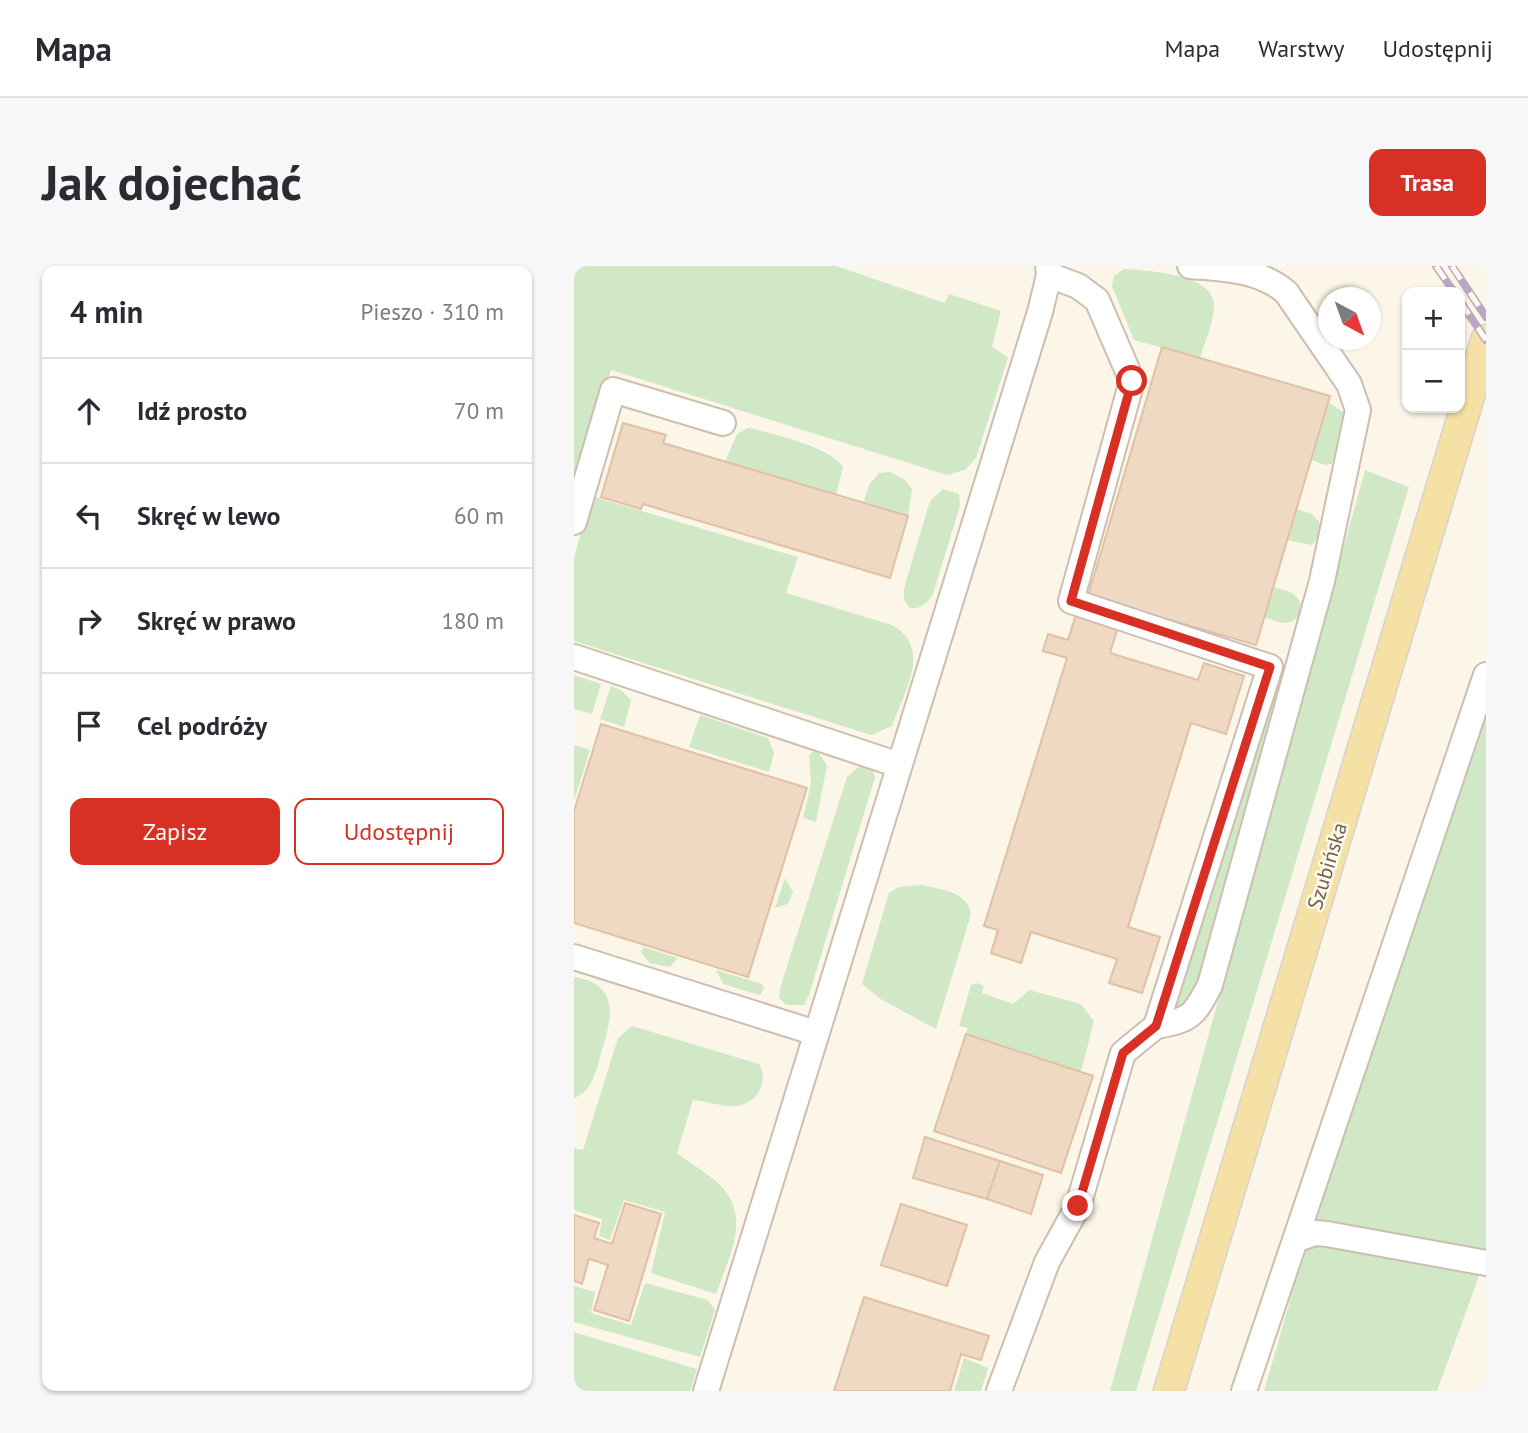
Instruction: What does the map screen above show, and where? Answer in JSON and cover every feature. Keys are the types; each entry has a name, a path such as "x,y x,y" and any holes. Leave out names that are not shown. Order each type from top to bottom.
{"main road":[{"name":"Szubińska","path":"1168,1391 1486,341"}],"street":[{"path":"999,1391 1048,1262 1078,1206 1123,1053 1156,1026 1180,1022 1195,1015 1210,985 1322,581 1358,410 1349,384 1286,292 1273,281 1247,271 1190,266"},
{"path":"706,1391 900,765 1049,270 1097,300 1132,381 1071,601 1270,667 1156,1026"},
{"path":"574,522 613,390 723,423"},
{"path":"574,657 900,765"},
{"path":"1244,1391 1486,675"},
{"path":"574,957 816,1033"},
{"path":"1295,1240 1315,1233 1327,1234 1486,1263"}],"green space":[{"path":"574,266 836,266 945,303 949,294 1001,311 992,346 1008,358 976,458 965,470 947,475 611,370 574,487"},
{"path":"1124,269 1191,280 1211,294 1213,318 1200,358 1134,340 1112,286 1114,276"},
{"path":"1328,402 1345,413 1332,464 1325,465 1311,460"},
{"path":"748,428 814,447 836,460 843,467 836,495 725,461 737,434"},
{"path":"1365,470 1409,487 1136,1391 1110,1391"},
{"path":"890,472 904,479 912,489 908,516 863,503 869,485 879,473"},
{"path":"943,489 959,494 960,506 933,594 923,605 910,608 904,600 904,588 930,501"},
{"path":"591,496 798,557 786,593 892,625 904,635 911,646 913,658 908,685 892,726 871,735 574,641 574,558"},
{"path":"1296,509 1312,514 1321,524 1321,533 1312,545 1287,540"},
{"path":"1273,587 1297,597 1302,613 1293,621 1281,622 1264,617"},
{"path":"574,675 601,684 592,714 574,709"},
{"path":"611,686 621,690 631,700 624,727 600,719"},
{"path":"1275,690 1279,693 1195,999 1168,1013"},
{"path":"700,715 768,738 774,753 769,772 689,747"},
{"path":"1486,717 1486,1257 1437,1391 1264,1391 1319,1200"},
{"path":"574,745 590,750 574,801"},
{"path":"818,752 827,765 816,822 803,818 811,783 809,755"},
{"path":"863,763 871,768 875,777 809,995 804,1005 786,1005 779,998 781,985 847,777"},
{"path":"785,878 793,892 788,904 775,908"},
{"path":"922,885 959,896 969,906 971,914 936,1029 882,1000 862,984 889,893 899,887"},
{"path":"643,947 678,958 670,967 650,963 641,953"},
{"path":"716,970 762,984 764,988 760,995 723,984"},
{"path":"574,977 600,987 606,995 610,1016 593,1080 586,1091 574,1098"},
{"path":"978,983 984,986 982,993 1013,1004 1029,990 1081,1004 1094,1021 1081,1072 966,1034 968,1028 959,1026 971,985"},
{"path":"632,1026 759,1064 762,1070 760,1090 745,1104 727,1106 693,1100 677,1153 721,1186 735,1211 735,1239 716,1294 651,1273 665,1212 624,1200 610,1240 599,1236 602,1219 574,1210 574,1148 583,1150 618,1038"},
{"path":"645,1283 708,1300 715,1310 700,1357 574,1322 574,1286 595,1292 591,1313 631,1325"},
{"path":"574,1332 697,1369 690,1391 574,1391"},
{"path":"964,1358 988,1368 981,1391 954,1391"}],"building":[{"path":"1162,347 1330,396 1256,645 1088,596"},
{"path":"623,423 666,435 663,443 908,516 890,578 643,504 641,509 601,497"},
{"path":"1077,611 1119,624 1110,653 1198,680 1204,663 1244,676 1226,734 1191,723 1128,927 1160,937 1142,993 1109,983 1117,959 1031,932 1021,963 991,953 998,930 984,926 1067,658 1043,651 1048,634 1068,640"},
{"path":"601,724 807,788 748,977 574,923 574,811"},
{"path":"966,1034 1093,1076 1061,1173 934,1131"},
{"path":"925,1137 1000,1161 987,1199 913,1178"},
{"path":"1000,1161 1043,1175 1031,1214 987,1199"},
{"path":"625,1203 661,1214 629,1321 594,1310 608,1265 589,1259 582,1284 574,1281 574,1215 599,1223 594,1238 612,1244"},
{"path":"901,1204 967,1225 947,1286 881,1265"},
{"path":"864,1297 989,1336 981,1360 961,1354 950,1391 834,1391"}],"railway":[{"path":"1436,266 1451,287"},
{"path":"1452,266 1486,317"},
{"path":"1465,308 1486,340"}],"route":[{"path":"1078,1206 1123,1053 1156,1026 1270,667 1071,601 1132,381"}]}
